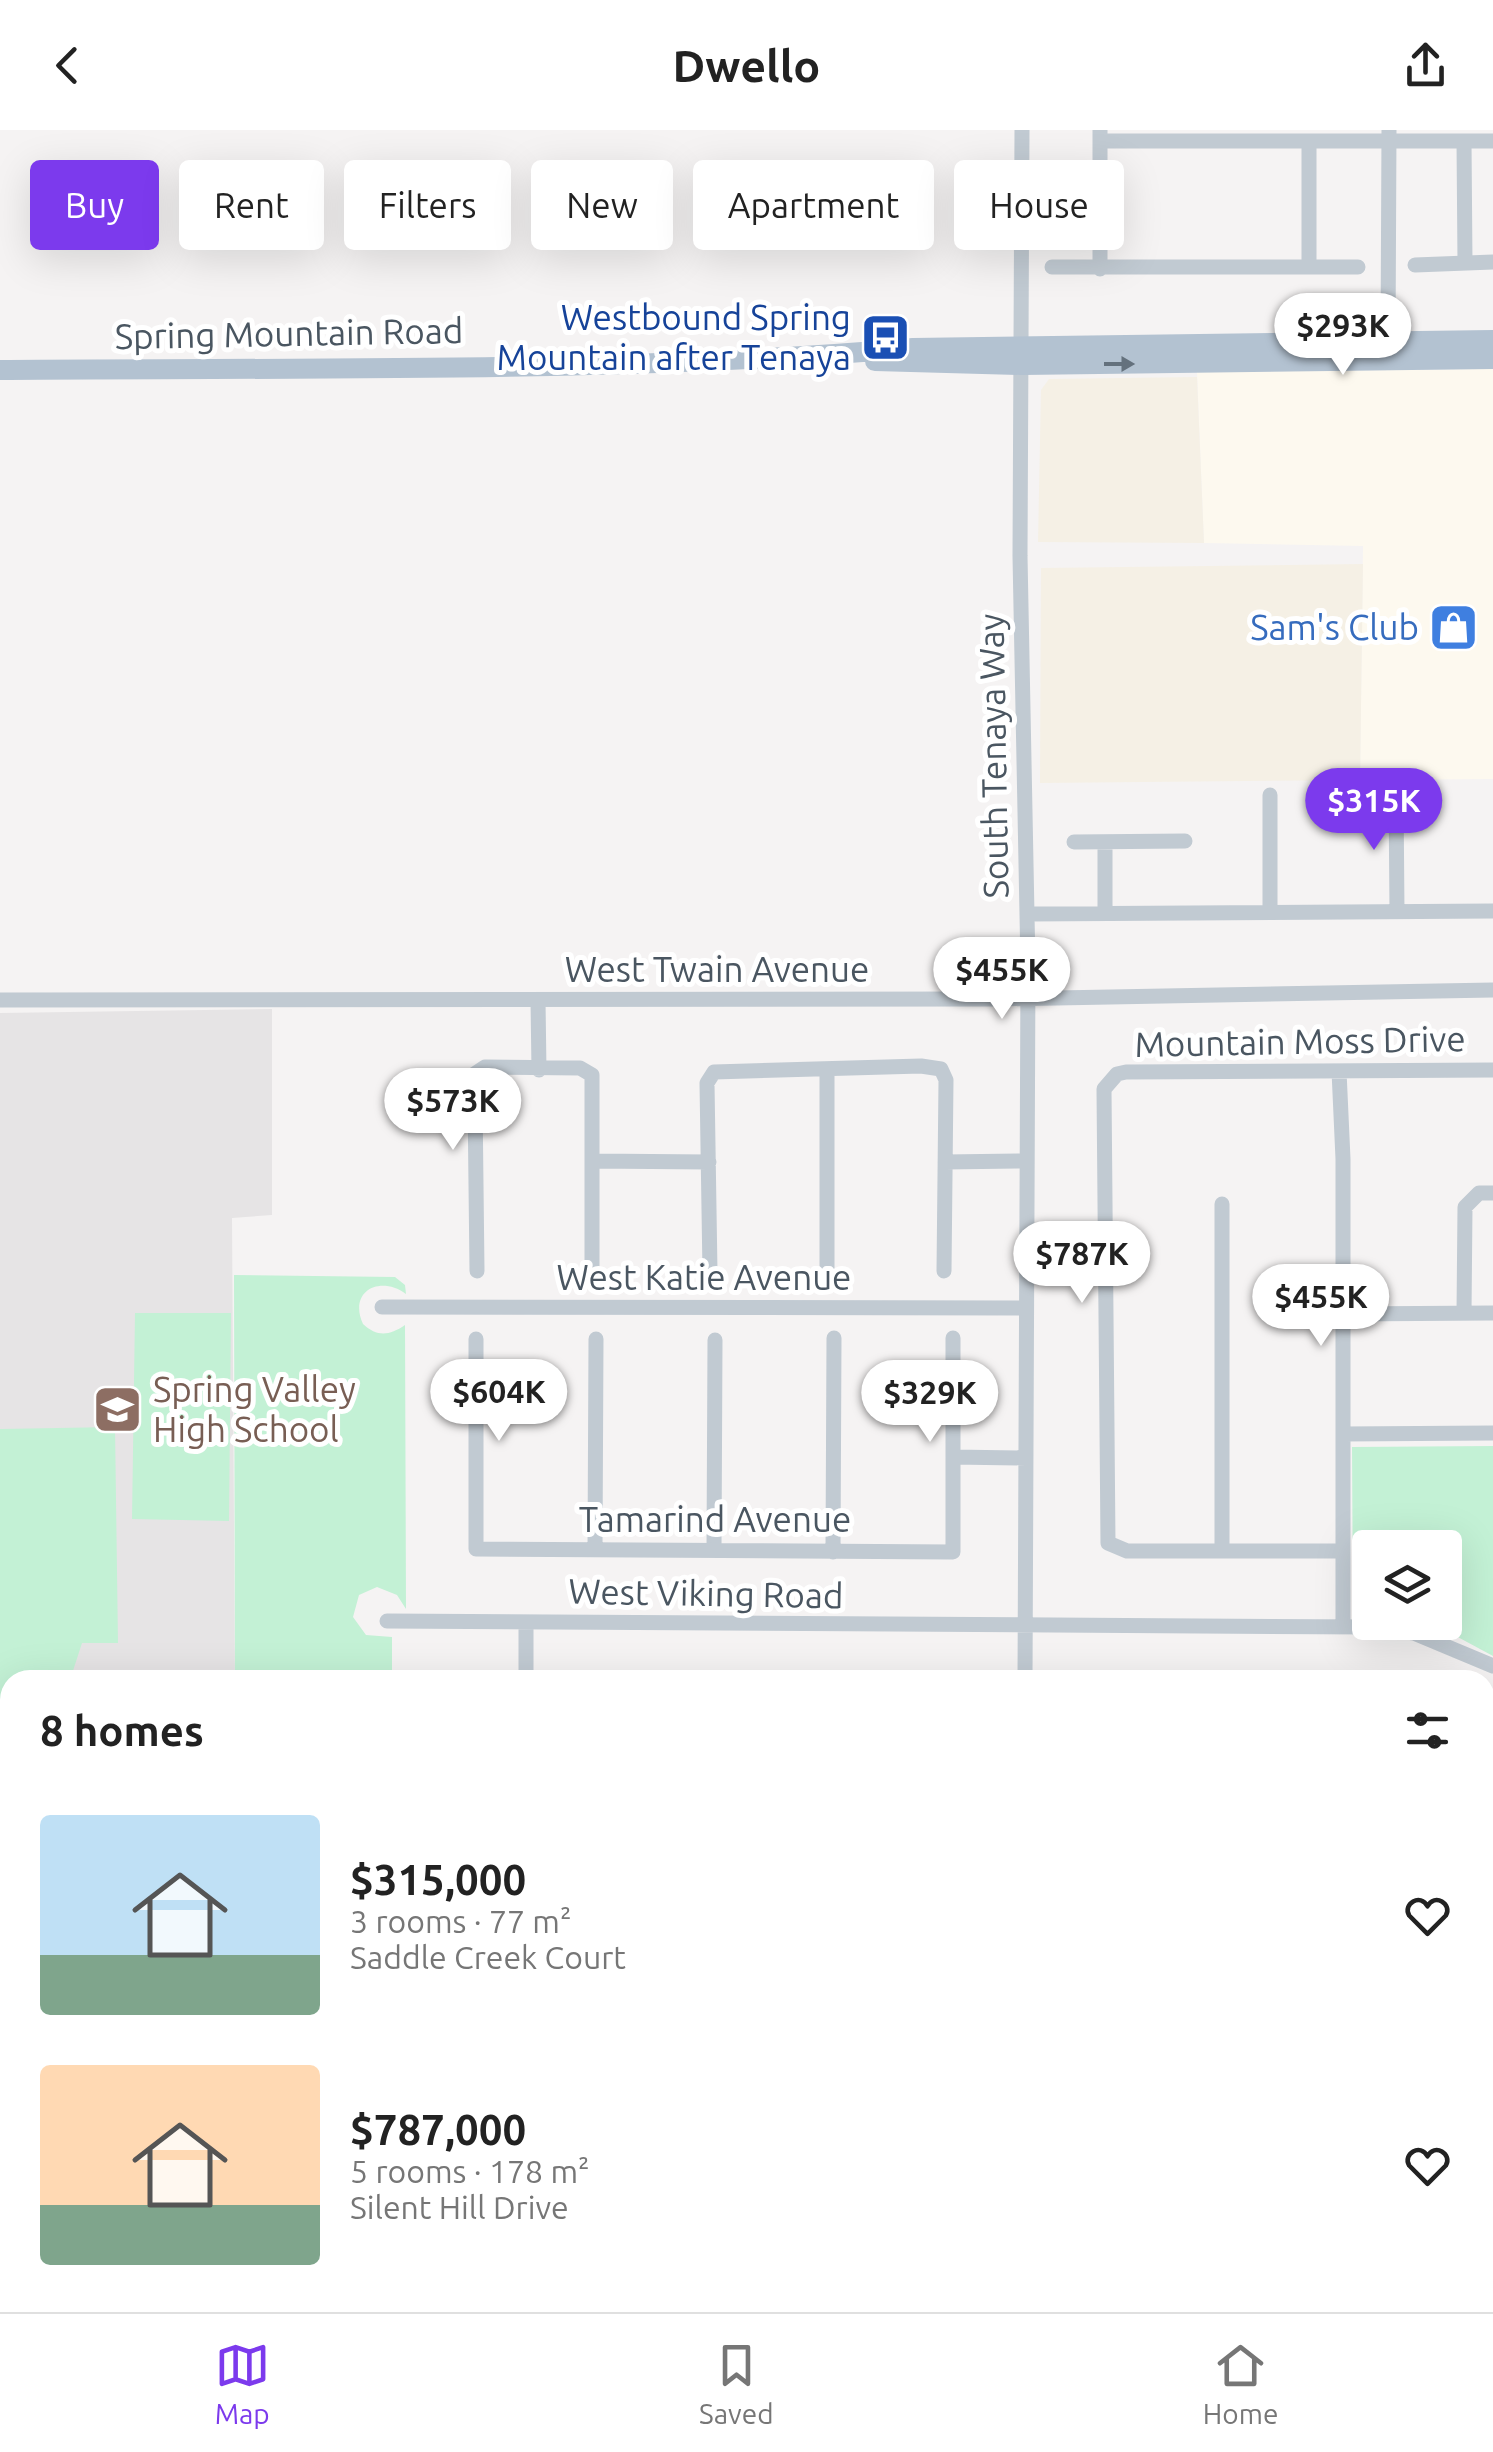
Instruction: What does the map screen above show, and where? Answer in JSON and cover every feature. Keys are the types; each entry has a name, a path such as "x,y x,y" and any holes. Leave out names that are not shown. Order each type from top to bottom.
{"main road":[{"name":"Spring Mountain Road","path":"1022,356 1386,352 1483,340"},
{"name":"Spring Mountain Road","path":"0,370 819,356 913,348 1022,356 1269,363 1315,354 1372,352 1493,359"}],"street":[{"name":"South Tenaya Way","path":"1022,130 1020,556 1028,914 1025,1670"},
{"path":"1100,269 1100,136 1309,142 1389,136 1493,141"},
{"path":"1386,352 1389,136"},
{"path":"1464,141 1465,263"},
{"path":"1309,142 1309,266"},
{"path":"1416,264 1493,262"},
{"path":"1052,267 1358,267"},
{"path":"1396,794 1397,912"},
{"path":"1270,795 1270,912"},
{"path":"1074,842 1184,841"},
{"path":"1105,842 1105,912"},
{"path":"1028,914 1493,911"},
{"name":"West Twain Avenue","path":"0,1000 1025,997 1493,990"},
{"path":"538,1000 539,1070"},
{"path":"710,1272 707,1083 720,1069 936,1066 945,1073 944,1271"},
{"path":"476,1270 471,1086 473,1075 484,1067 588,1070 595,1084 592,1270"},
{"path":"827,1069 827,1272"},
{"name":"Mountain Moss Drive","path":"1222,1551 1127,1551 1108,1543 1104,1089 1110,1080 1126,1072 1493,1070"},
{"path":"1339,1071 1344,1627"},
{"path":"593,1161 709,1162"},
{"path":"945,1162 1026,1162"},
{"path":"1464,1313 1464,1218 1471,1198 1493,1193"},
{"path":"1222,1204 1222,1551 1344,1551"},
{"name":"West Katie Avenue","path":"382,1307 1026,1308"},
{"path":"1344,1314 1493,1313"},
{"path":"834,1338 834,1552"},
{"path":"953,1338 953,1457 1026,1458"},
{"name":"Tamarind Avenue","path":"476,1339 476,1548 952,1552 953,1457"},
{"path":"595,1550 596,1339"},
{"path":"714,1550 715,1340"},
{"path":"1344,1434 1493,1433"},
{"name":"West Viking Road","path":"386,1621 1344,1627 1414,1633 1493,1666"},
{"path":"526,1622 526,1670"}],"shaded area":[{"path":"1493,369 1493,779 1360,780 1363,546 1204,543 1197,372"},
{"name":"Spring Valley High School","path":"272,1009 272,1215 232,1218 235,1670 0,1670 0,1013"}],"green space":[{"path":"234,1275 395,1277 405,1285 406,1294 396,1288 377,1286 363,1295 359,1312 363,1324 378,1333 405,1325 406,1609 397,1595 377,1587 359,1595 353,1617 366,1635 392,1637 392,1670 235,1670"},
{"path":"135,1313 231,1313 229,1521 132,1519"},
{"path":"115,1427 118,1643 82,1643 73,1670 0,1670 0,1429"},
{"path":"1493,1446 1493,1656 1462,1639 1462,1530 1352,1530 1352,1447"}],"sand":[{"path":"1197,377 1204,543 1038,542 1041,390 1049,379"},
{"path":"1363,564 1360,780 1040,783 1041,568"}],"place":[{"name":"Westbound Spring Mountain after Tenaya","path":"886,338"},
{"name":"Sam's Club","path":"1454,628"},
{"name":"Spring Valley High School","path":"118,1410"}]}
